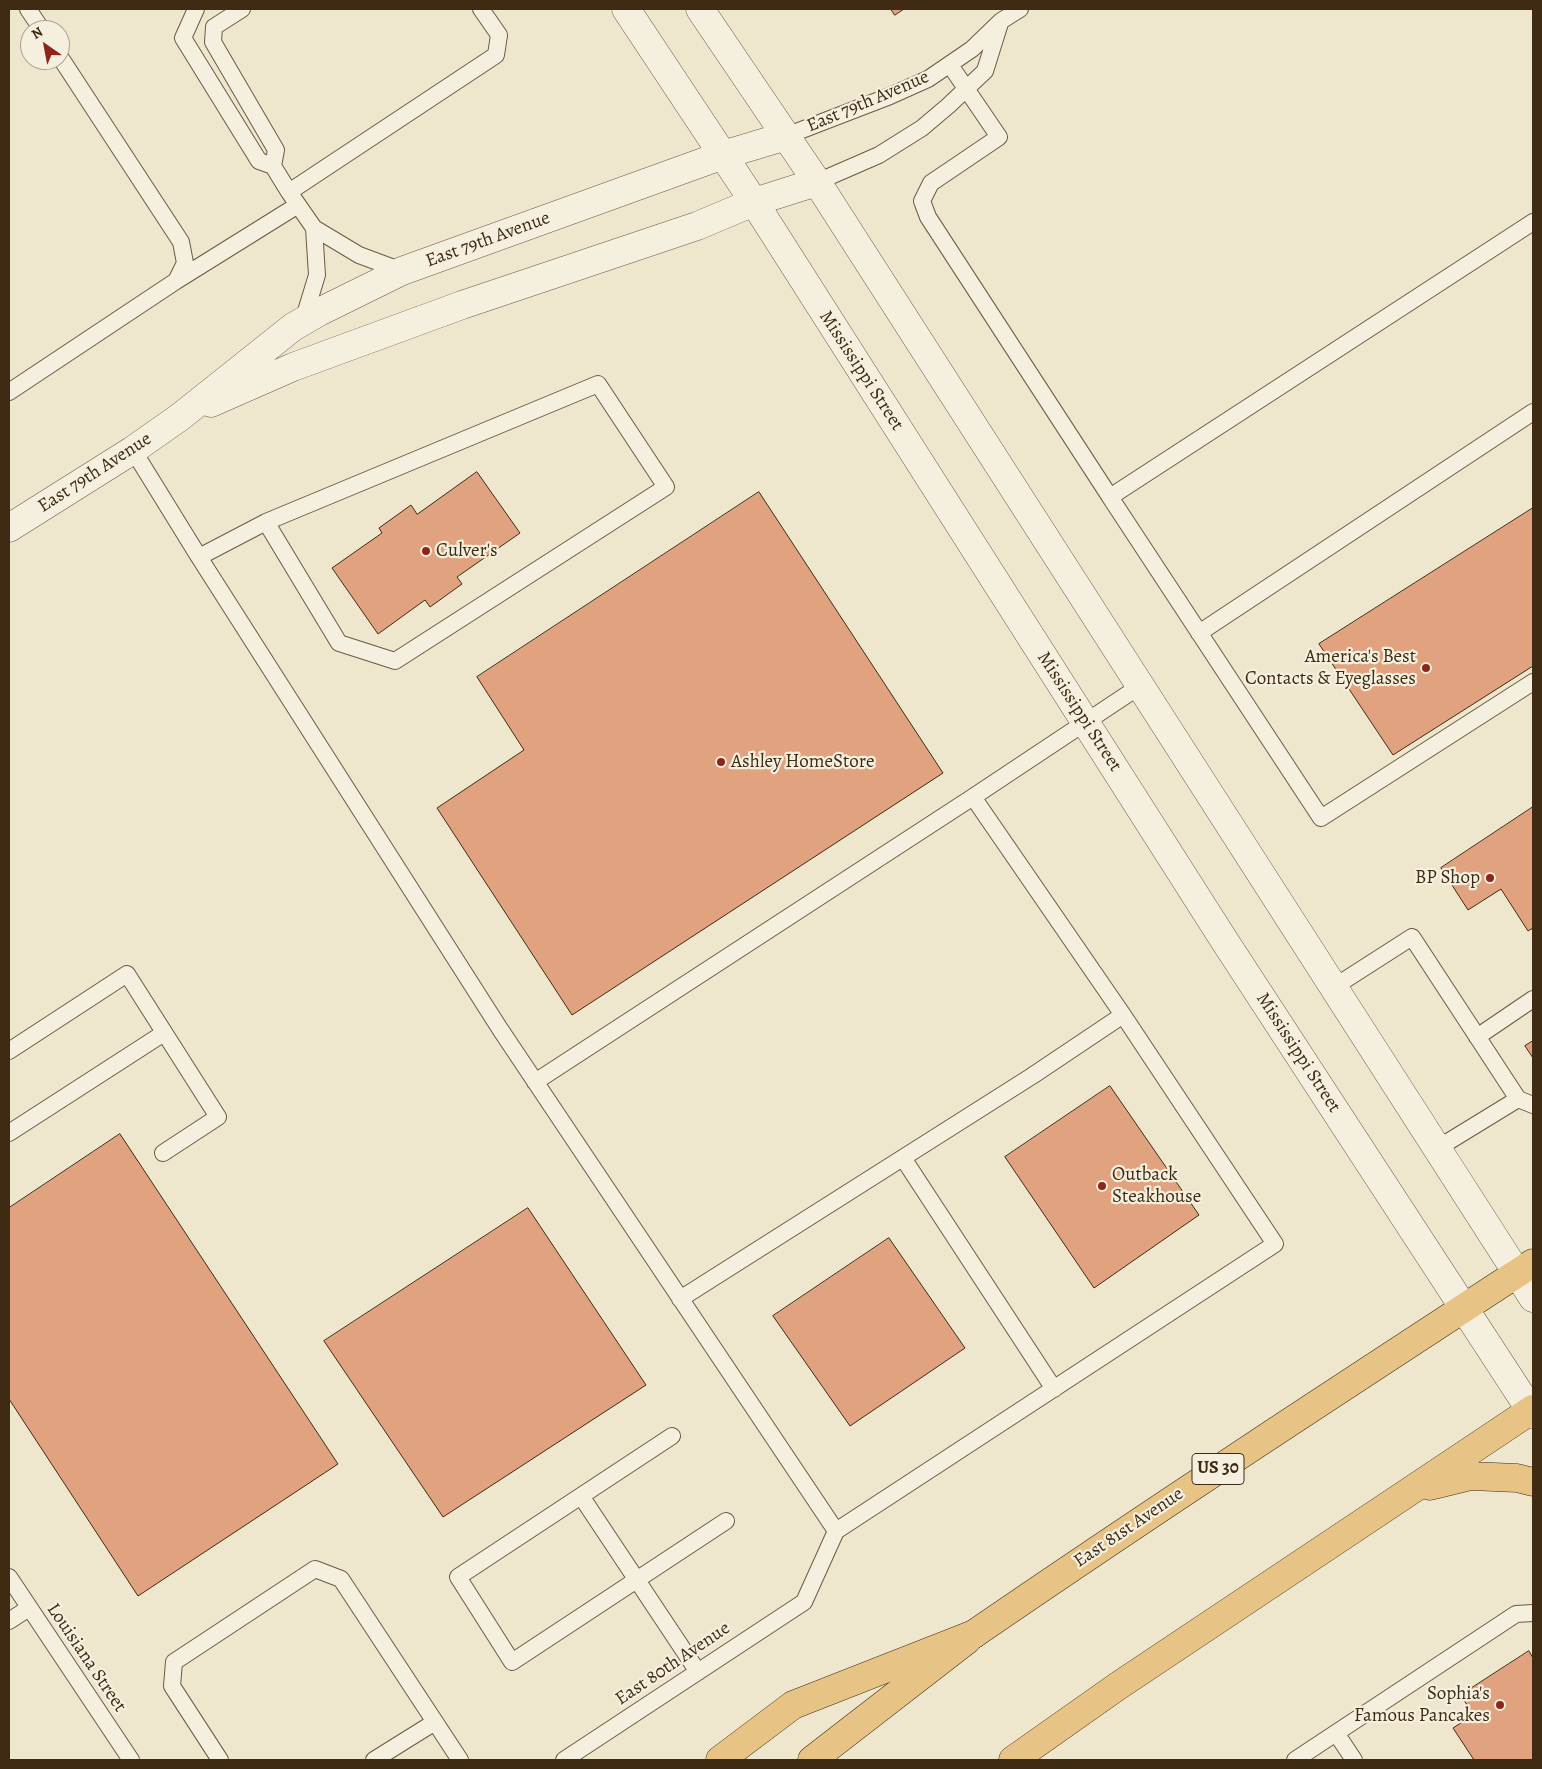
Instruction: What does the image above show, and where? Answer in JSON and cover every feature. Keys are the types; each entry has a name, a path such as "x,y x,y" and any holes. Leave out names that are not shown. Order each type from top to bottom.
{"main road":[{"name":"East 81st Avenue","path":"812,1760 974,1634 1192,1486 1525,1268"},
{"path":"1013,1760 1118,1686 1532,1411"},
{"path":"1412,1490 1471,1476 1517,1478 1533,1482"},
{"path":"720,1760 793,1705 974,1634"}],"street":[{"name":"Mississippi Street","path":"626,9 754,202 1224,940 1532,1411"},
{"path":"700,9 817,182 1438,1148 1525,1268 1533,1298"},
{"name":"East 79th Avenue","path":"9,528 133,450 180,417 260,352 303,321 402,271 723,155 786,136"},
{"name":"East 79th Avenue","path":"180,417 292,368 471,302 697,226 754,202 817,182"}],"lane":[{"path":"28,9 35,20"},
{"path":"196,9 183,38 259,161 273,166 314,228 359,255 402,271"},
{"path":"242,9 214,28 213,42 276,150 273,166"},
{"path":"9,392 176,281 496,55 499,35 481,9"},
{"path":"1001,21 1020,9"},
{"name":"East 79th Avenue","path":"786,136 890,96 928,79 972,50 1001,21"},
{"name":"East 79th Avenue","path":"817,182 879,155 922,128 948,106 985,71 1001,21"},
{"path":"950,65 998,138 931,183 922,201 928,217 1321,818 1533,682"},
{"path":"69,70 181,242 185,263 176,281"},
{"path":"1110,497 1533,222"},
{"path":"303,321 317,275 314,228"},
{"path":"199,557 266,522 598,384 666,487 395,661 339,643 266,522"},
{"path":"1199,633 1533,412"},
{"path":"133,450 199,557 500,1029 836,1531 1275,1244 1124,1015 974,797"},
{"path":"535,1082 974,797 1140,686"},
{"path":"1334,987 1412,938 1477,1037 1526,1102 1438,1148"},
{"path":"9,1051 127,974 218,1117 163,1152"},
{"path":"1477,1037 1533,999"},
{"path":"680,1299 1032,1076 1124,1015"},
{"path":"9,1133 164,1032"},
{"path":"903,1158 1054,1389"},
{"path":"672,1436 458,1577 512,1662 726,1521"},
{"path":"581,1496 698,1672"},
{"name":"East 80th Avenue","path":"564,1760 804,1602 836,1531"},
{"path":"220,1760 172,1686 174,1662 315,1569 341,1579 460,1760"},
{"name":"Louisiana Street","path":"9,1577 131,1760"},
{"path":"9,1621 30,1608"},
{"path":"1295,1760 1516,1614 1533,1614"},
{"path":"374,1760 435,1722"},
{"path":"1336,1733 1354,1760"}],"building":[{"path":"891,9 904,9 895,15"},
{"name":"Culver's","path":"477,472 520,533 457,577 462,584 430,607 425,600 378,634 332,568 382,533 379,528 411,505 417,514"},
{"name":"Ashley HomeStore","path":"759,492 943,773 572,1015 437,808 524,750 477,677"},
{"path":"1533,508 1533,666 1393,755 1319,644"},
{"name":"BP Shop","path":"1533,807 1533,928 1528,931 1501,889 1468,910 1441,868"},
{"path":"1533,1041 1533,1058 1525,1046"},
{"name":"Outback Steakhouse","path":"1110,1086 1199,1215 1094,1288 1005,1157"},
{"path":"120,1134 338,1464 138,1596 9,1399 9,1208"},
{"path":"528,1208 646,1385 443,1517 324,1341"},
{"path":"889,1238 965,1348 850,1426 773,1316"},
{"name":"Sophia's Famous Pancakes","path":"1529,1651 1533,1658 1533,1760 1474,1760 1453,1728 1473,1715 1461,1695"}],"place":[{"name":"Culver's","path":"426,551"},
{"name":"America's Best Contacts & Eyeglasses","path":"1426,668"},
{"name":"Ashley HomeStore","path":"721,762"},
{"name":"BP Shop","path":"1490,878"},
{"name":"Outback Steakhouse","path":"1102,1186"},
{"name":"Sophia's Famous Pancakes","path":"1500,1705"}]}
